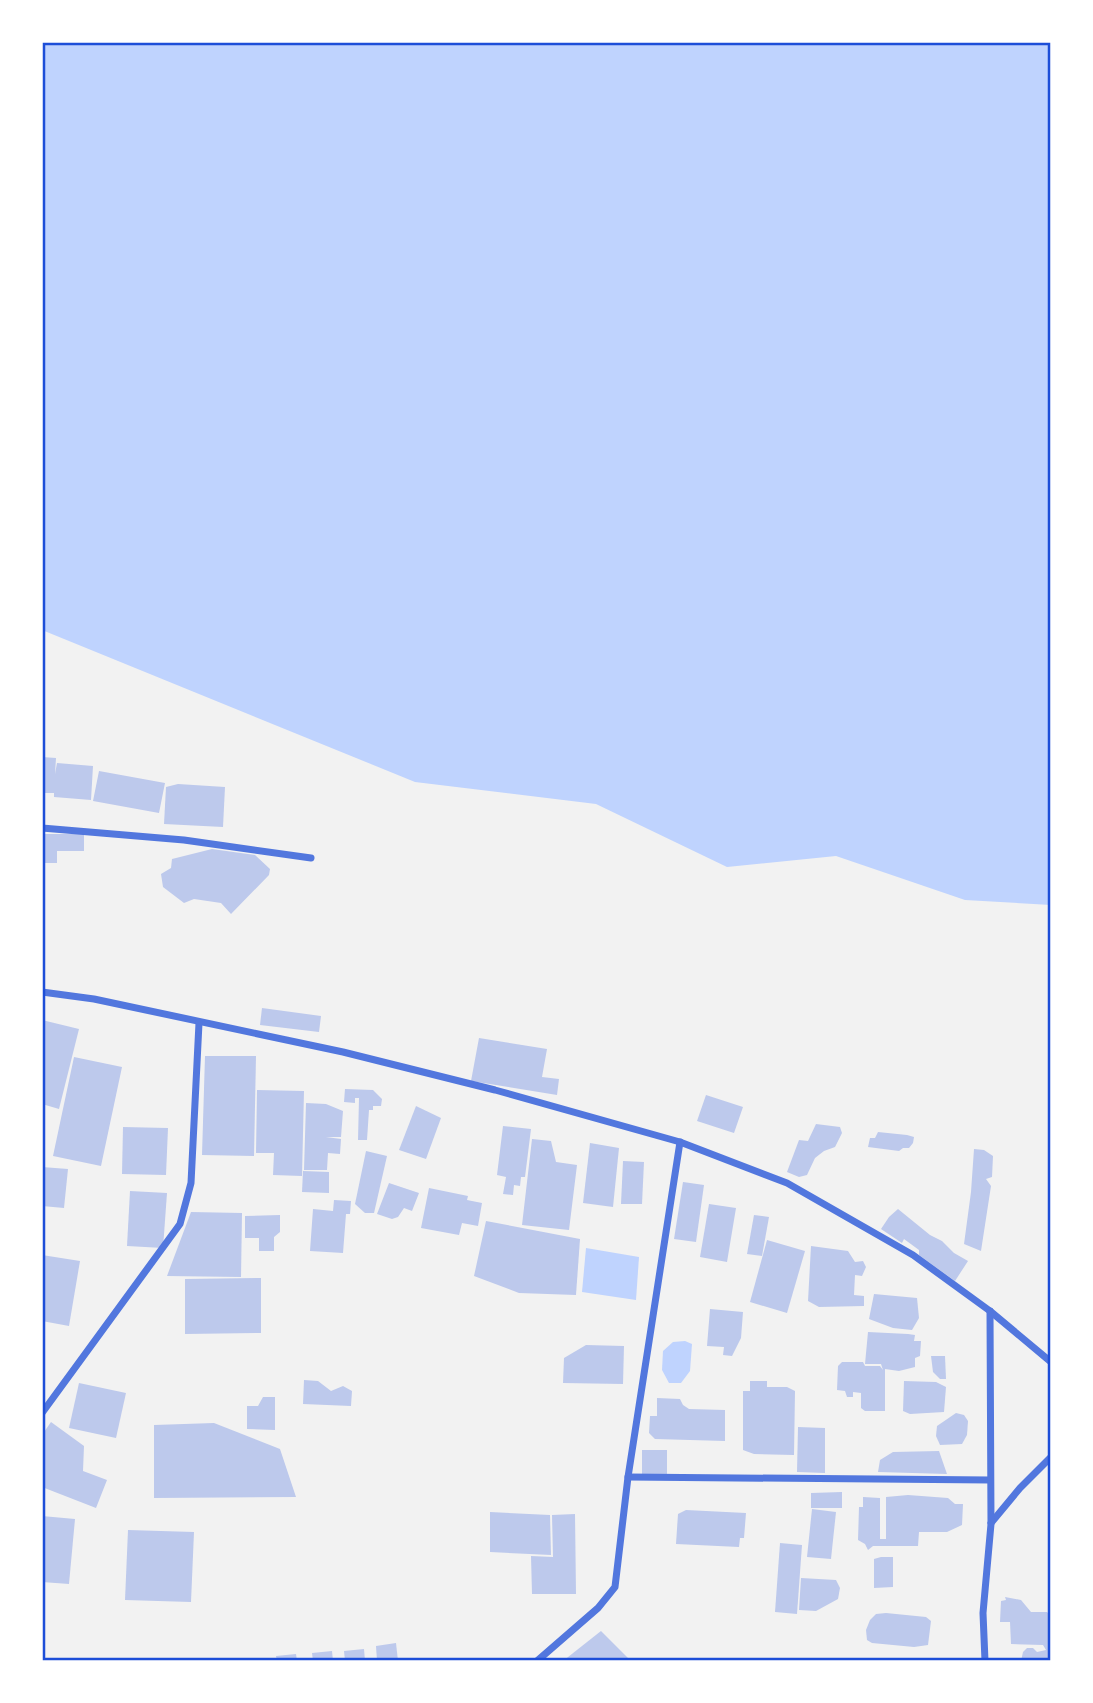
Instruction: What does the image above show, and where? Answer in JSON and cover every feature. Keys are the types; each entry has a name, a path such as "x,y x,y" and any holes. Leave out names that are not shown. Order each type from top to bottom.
{"street":[{"path":"42,828 184,841 311,858"},
{"path":"42,992 94,999 356,1055 495,1090 680,1142 787,1183 913,1255 990,1311 1051,1362"},
{"path":"42,1413 180,1224 191,1183 199,1023"},
{"path":"537,1661 598,1608 615,1587 628,1477 680,1142"},
{"path":"985,1661 983,1613 991,1524 990,1311"},
{"path":"991,1524 1020,1488 1051,1457"},
{"path":"628,1477 990,1480"}],"water":[{"path":"42,42 1051,42 1051,905 965,900 836,856 727,867 596,804 415,782 42,630"},
{"path":"586,1248 639,1257 636,1300 582,1292"},
{"path":"685,1341 692,1344 690,1371 681,1383 669,1383 662,1370 663,1351 673,1342"}],"building":[{"path":"42,757 56,758 55,774 57,763 93,766 91,800 54,797 54,793 42,793"},
{"path":"99,771 165,783 159,813 93,801"},
{"path":"178,784 225,787 223,827 164,824 166,787"},
{"path":"42,834 84,834 84,851 57,851 57,863 42,863"},
{"path":"212,849 255,855 270,869 269,875 231,914 221,903 194,899 184,903 163,887 161,874 171,868 172,859"},
{"path":"262,1008 321,1016 319,1032 260,1025"},
{"path":"42,1020 79,1029 59,1109 42,1104"},
{"path":"479,1038 547,1049 542,1077 559,1079 557,1095 471,1081"},
{"path":"205,1056 256,1056 254,1156 202,1155"},
{"path":"74,1057 122,1067 101,1166 53,1156"},
{"path":"345,1089 373,1090 382,1099 381,1106 373,1106 373,1110 369,1110 367,1140 358,1140 359,1098 355,1098 355,1103 344,1102"},
{"path":"257,1090 304,1091 302,1176 273,1175 274,1153 256,1153"},
{"path":"706,1095 743,1107 734,1133 697,1121"},
{"path":"306,1103 326,1104 343,1111 341,1137 326,1137 341,1139 340,1154 328,1153 327,1170 304,1170"},
{"path":"416,1106 441,1118 426,1159 399,1150"},
{"path":"816,1124 840,1127 842,1133 835,1147 815,1158 807,1175 799,1177 787,1172 799,1140 808,1141"},
{"path":"503,1126 531,1129 525,1177 521,1177 520,1186 514,1185 513,1195 503,1194 506,1177 497,1175"},
{"path":"123,1127 168,1128 166,1175 122,1174"},
{"path":"878,1132 914,1137 913,1143 909,1148 899,1151 868,1147 870,1138 875,1138"},
{"path":"532,1139 551,1141 556,1162 577,1165 569,1230 522,1225"},
{"path":"590,1143 619,1148 613,1207 583,1203"},
{"path":"974,1149 984,1150 993,1156 992,1177 986,1179 991,1186 981,1251 964,1244"},
{"path":"366,1151 387,1156 374,1213 365,1213 355,1204"},
{"path":"623,1161 644,1162 642,1204 621,1204"},
{"path":"42,1167 68,1169 64,1208 42,1206"},
{"path":"303,1171 329,1172 329,1193 302,1192"},
{"path":"683,1182 704,1185 696,1242 674,1239"},
{"path":"389,1183 419,1193 412,1211 404,1208 398,1217 392,1219 377,1214"},
{"path":"429,1188 468,1196 467,1200 482,1203 478,1226 462,1223 459,1235 421,1228"},
{"path":"130,1191 167,1193 163,1248 127,1246"},
{"path":"334,1200 351,1201 350,1214 346,1214 343,1253 310,1251 313,1209 333,1211"},
{"path":"709,1204 736,1208 727,1262 700,1257"},
{"path":"898,1209 968,1261 955,1281 919,1255 919,1250 904,1239 902,1243 881,1229"},
{"path":"191,1212 242,1213 241,1277 167,1276"},
{"path":"280,1215 280,1232 274,1237 274,1251 259,1251 259,1238 245,1238 245,1216"},
{"path":"754,1215 769,1217 762,1256 747,1254"},
{"path":"486,1221 580,1239 576,1295 519,1293 474,1276"},
{"path":"767,1240 805,1251 787,1313 750,1302"},
{"path":"811,1246 848,1251 855,1262 863,1261 866,1267 862,1276 855,1275 854,1295 864,1296 864,1306 819,1307 808,1301"},
{"path":"42,1255 80,1261 69,1326 42,1321"},
{"path":"261,1278 261,1333 185,1334 185,1279"},
{"path":"874,1294 917,1298 919,1318 912,1330 893,1328 869,1319"},
{"path":"710,1309 743,1312 741,1338 732,1356 723,1355 724,1347 707,1346"},
{"path":"868,1332 915,1335 914,1341 921,1341 920,1356 915,1358 915,1367 899,1371 885,1369 885,1411 865,1411 861,1408 861,1393 853,1392 853,1397 847,1397 845,1391 837,1390 838,1366 842,1362 863,1362 865,1366 880,1366 883,1370 881,1364 865,1364"},
{"path":"586,1345 624,1346 623,1384 563,1383 564,1358"},
{"path":"931,1356 945,1356 946,1379 940,1379 933,1372"},
{"path":"304,1380 318,1381 331,1391 343,1386 352,1391 351,1406 303,1404"},
{"path":"750,1381 767,1381 767,1387 787,1387 795,1391 794,1455 754,1454 743,1450 743,1391 750,1391"},
{"path":"904,1381 936,1382 946,1387 944,1412 910,1414 903,1411"},
{"path":"79,1383 126,1393 116,1438 69,1428"},
{"path":"263,1397 275,1397 275,1430 247,1429 247,1406 258,1406"},
{"path":"657,1398 680,1399 689,1409 725,1410 725,1441 655,1439 649,1433 650,1416 657,1416"},
{"path":"956,1413 964,1415 968,1421 967,1435 962,1444 940,1445 936,1436 937,1426"},
{"path":"51,1422 84,1446 83,1471 107,1480 96,1508 42,1487 42,1435"},
{"path":"214,1423 280,1449 296,1497 154,1498 154,1425"},
{"path":"798,1427 825,1428 825,1473 797,1472"},
{"path":"642,1450 667,1450 667,1477 642,1477"},
{"path":"939,1451 947,1474 878,1472 880,1460 893,1452"},
{"path":"842,1492 842,1508 811,1508 811,1493"},
{"path":"908,1495 948,1498 955,1504 963,1504 962,1525 947,1532 919,1532 918,1546 873,1546 868,1550 865,1544 858,1540 859,1507 863,1507 863,1497 880,1498 880,1539 886,1539 886,1497"},
{"path":"812,1509 836,1512 831,1559 807,1557"},
{"path":"686,1510 746,1513 744,1538 740,1538 739,1547 676,1544 678,1514"},
{"path":"490,1512 550,1515 551,1555 490,1552"},
{"path":"575,1514 576,1594 532,1594 531,1556 553,1557 552,1515"},
{"path":"42,1516 75,1519 69,1584 42,1582"},
{"path":"128,1530 194,1532 191,1602 125,1600"},
{"path":"780,1543 802,1545 797,1614 775,1612"},
{"path":"893,1557 893,1587 874,1588 874,1559"},
{"path":"801,1578 836,1580 840,1588 838,1599 816,1611 799,1610"},
{"path":"1005,1597 1021,1600 1031,1612 1047,1612 1051,1616 1051,1661 1021,1661 1027,1648 1033,1648 1037,1652 1046,1650 1043,1645 1011,1644 1010,1622 1000,1622 1001,1601 1006,1600"},
{"path":"876,1614 926,1617 931,1621 928,1645 914,1647 872,1643 867,1640 866,1630 870,1620"},
{"path":"601,1631 631,1661 563,1661"},
{"path":"396,1643 398,1661 377,1661 376,1646"},
{"path":"364,1649 365,1661 345,1661 344,1651"},
{"path":"332,1651 333,1661 313,1661 312,1653"},
{"path":"296,1654 297,1661 277,1661 276,1656"}]}
